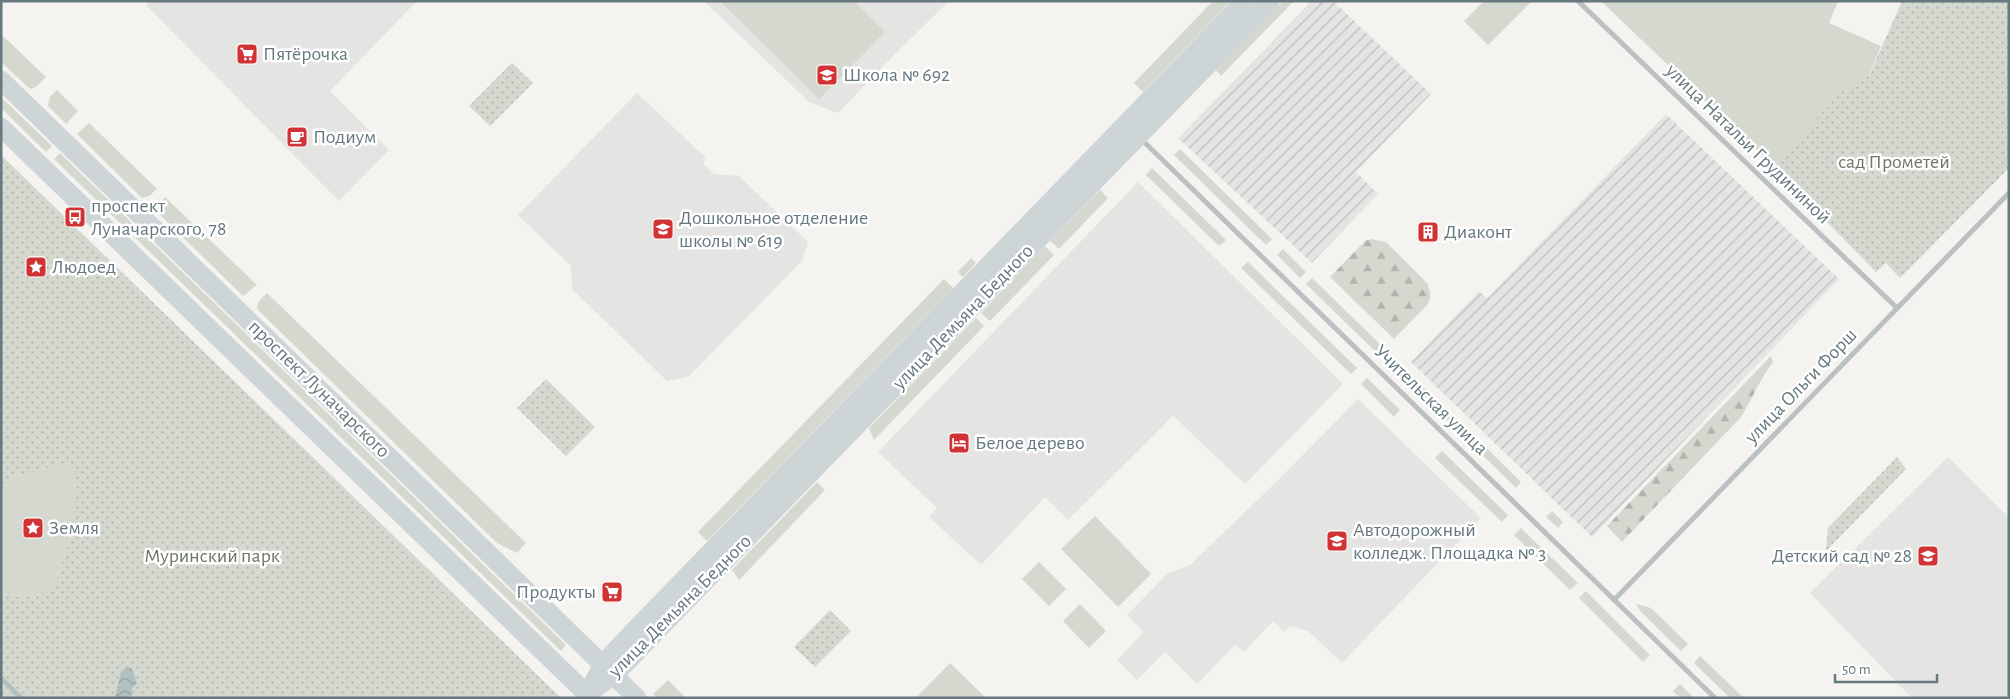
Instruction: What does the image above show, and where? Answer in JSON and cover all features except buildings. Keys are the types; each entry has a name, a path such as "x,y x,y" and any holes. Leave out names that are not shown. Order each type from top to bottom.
{"main road":[{"name":"улица Демьяна Бедного","path":"1132,130 1244,1"},
{"name":"улица Демьяна Бедного","path":"589,696 609,670 1132,130 1270,1"},
{"name":"проспект Луначарского","path":"1,80 638,698"},
{"name":"проспект Луначарского","path":"1,127 589,696"}],"street":[{"name":"улица Натальи Грудининой","path":"1578,1 1897,308"},
{"name":"Учительская улица","path":"1132,130 1715,698"},
{"name":"улица Ольги Форш","path":"1614,600 2009,193"}],"shaded area":[{"path":"150,1 417,1 330,91 389,150 339,201 146,5"},
{"name":"Школа № 692","path":"704,1 949,1 838,113 809,102"},
{"path":"1312,1 1333,1 1431,94 1356,172 1378,194 1312,263 1178,138"},
{"name":"Дошкольное отделение школы № 619","path":"637,93 705,157 704,165 714,174 739,176 808,242 802,261 688,377 667,381 572,289 571,266 518,215"},
{"path":"1666,114 1839,279 1592,537 1411,362 1479,291 1487,298"},
{"path":"1138,182 1343,384 1245,484 1173,416 1068,520 1045,497 981,565 929,517 937,508 878,452"},
{"name":"Автодорожный колледж. Площадка № 3","path":"1358,399 1481,518 1342,663 1308,631 1290,626 1284,632 1273,621 1244,652 1235,645 1197,684 1165,652 1137,680 1117,660 1144,632 1127,615 1167,574 1190,565"},
{"name":"Детский сад № 28","path":"1948,457 2009,518 2009,698 1912,698 1810,593"}],"green space":[{"path":"720,1 854,1 885,32 819,99"},
{"path":"1213,1 1231,1 1143,92 1134,83"},
{"path":"1283,1 1294,1 1221,76 1216,70"},
{"path":"1484,1 1532,1 1488,45 1464,21"},
{"path":"1601,1 1838,1 1829,23 1881,46 1844,136 1795,187"},
{"name":"сад Прометей","path":"1902,1 2009,1 2009,168 1900,278 1886,263 1876,272 1773,167 1839,94 1869,76"},
{"path":"1,34 46,77 36,87 30,89 1,62"},
{"path":"512,63 533,83 490,126 469,106"},
{"path":"57,90 78,111 66,124 48,106 50,97"},
{"path":"1,97 52,146 46,152 1,108"},
{"path":"89,123 157,189 149,196 142,198 77,134"},
{"path":"1180,149 1272,239 1266,245 1174,155"},
{"path":"60,153 566,645 561,651 54,159"},
{"name":"Муринский парк","path":"1,155 561,698 1,698 1,594 20,596 40,594 51,588 54,584 71,532 74,472 65,463 10,479 1,487"},
{"path":"1152,168 1226,240 1219,246 1146,175"},
{"path":"1100,190 1108,198 1059,249 1050,241"},
{"path":"165,197 257,285 243,296 157,212 159,205"},
{"path":"1371,239 1386,242 1427,283 1430,291 1428,304 1394,339 1330,277 1365,241"},
{"path":"1045,246 1054,255 990,321 981,313"},
{"path":"1283,249 1306,272 1300,278 1277,255"},
{"path":"971,258 976,263 963,277 958,272"},
{"path":"1248,262 1357,368 1351,374 1241,268"},
{"path":"1312,278 1387,351 1381,357 1306,284"},
{"path":"944,279 953,288 707,541 698,532"},
{"path":"267,293 526,543 517,553 497,543 257,309 258,302"},
{"path":"976,318 984,326 874,440 869,428"},
{"path":"1771,356 1773,362 1741,417 1622,542 1607,526"},
{"path":"1396,360 1441,404 1436,410 1391,366"},
{"path":"1367,378 1400,410 1394,417 1361,384"},
{"path":"546,379 595,427 566,456 517,408"},
{"path":"1449,411 1521,482 1516,488 1444,417"},
{"path":"1442,451 1508,515 1502,522 1435,458"},
{"path":"1897,457 1906,469 1826,551 1828,528"},
{"path":"65,463 74,471 74,508 69,542 56,581 51,588 40,594 27,596 1,594 1,487 10,479"},
{"path":"817,482 825,490 739,580 732,570"},
{"path":"1552,511 1563,522 1558,528 1546,517"},
{"path":"1095,516 1151,574 1118,607 1061,549"},
{"path":"1521,528 1578,583 1570,590 1514,535"},
{"path":"1039,562 1066,589 1049,606 1022,579"},
{"path":"1586,591 1650,655 1643,662 1579,598"},
{"path":"1080,604 1106,631 1089,648 1063,621"},
{"path":"1636,604 1651,608 1688,644 1681,651 1640,611"},
{"path":"830,610 851,631 815,667 794,647"},
{"path":"1700,656 1744,698 1730,698 1694,663"},
{"path":"950,663 986,698 916,698"},
{"path":"668,680 686,698 657,698 653,694"},
{"path":"1680,684 1694,698 1680,698 1673,691"}],"water":[{"path":"127,667 132,669 137,683 132,688 131,698 115,698 121,672"}],"waterway":[{"path":"1,678 21,698"}],"place":[{"name":"Пятёрочка","path":"247,54"},
{"name":"Школа № 692","path":"827,75"},
{"name":"Подиум","path":"297,137"},
{"name":"проспект Луначарского, 78","path":"75,217"},
{"name":"Дошкольное отделение школы № 619","path":"663,229"},
{"name":"Диаконт","path":"1428,232"},
{"name":"Людоед","path":"36,267"},
{"name":"Белое дерево","path":"959,443"},
{"name":"Земля","path":"33,528"},
{"name":"Автодорожный колледж. Площадка № 3","path":"1337,541"},
{"name":"Детский сад № 28","path":"1928,556"},
{"name":"Продукты","path":"612,592"}]}
